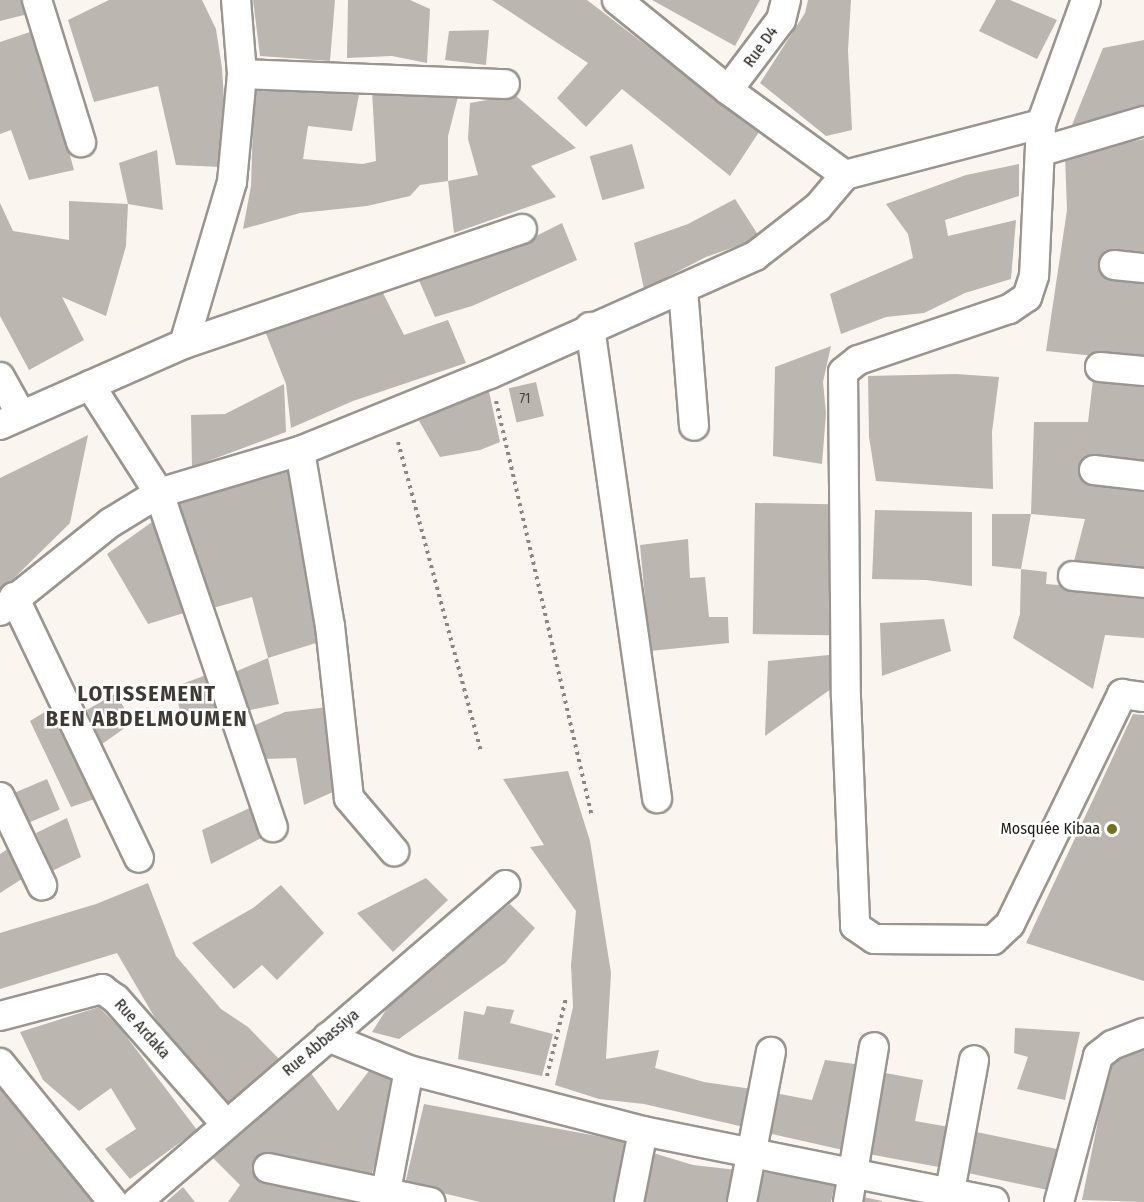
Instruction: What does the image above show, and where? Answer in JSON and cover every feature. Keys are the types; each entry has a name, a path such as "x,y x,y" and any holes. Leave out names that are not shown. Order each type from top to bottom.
{"street":[{"path":"37,0 81,142"},
{"path":"184,344 232,182 242,74 236,0"},
{"path":"617,0 728,90 845,175"},
{"name":"Rue D4","path":"728,90 781,20 786,0"},
{"path":"1077,3 1042,138 1034,276 1027,297 1009,309 858,360 843,372 846,698 855,927 874,939 993,940 1010,924 1122,694 1144,697"},
{"path":"242,74 505,84"},
{"path":"140,858 7,604 110,523 159,493 300,451 388,412 490,374 590,327 755,256 818,207 845,175 1144,121"},
{"path":"0,377 10,419 184,344 522,229"},
{"path":"1114,265 1144,268"},
{"path":"683,288 694,426"},
{"path":"590,327 657,798"},
{"path":"1100,367 1144,371"},
{"path":"90,385 159,493 273,827"},
{"path":"300,451 330,626 349,798 394,851"},
{"path":"1094,470 1144,476"},
{"path":"1073,576 1144,583"},
{"path":"0,797 42,885"},
{"name":"Rue Abbassiya","path":"137,1202 225,1123 506,885"},
{"name":"Rue Ardaka","path":"0,1016 102,989 117,999 225,1123"},
{"path":"1059,1202 1098,1056 1112,1045 1144,1033"},
{"path":"328,1037 409,1070 643,1131 852,1174 949,1198 994,1202"},
{"path":"848,1202 874,1047"},
{"path":"742,1202 771,1052"},
{"path":"949,1198 974,1060"},
{"path":"0,1063 113,1202"},
{"path":"385,1197 409,1070"},
{"path":"628,1202 643,1131"},
{"path":"268,1168 385,1197 430,1202"}],"path":[{"path":"490,374 591,813"},
{"path":"388,412 482,751"},
{"path":"541,1103 566,998"}],"building":[{"path":"0,0 27,0 32,13 0,21"},
{"path":"109,0 202,0 216,29 222,68 225,115 221,167 176,165 158,86 94,102 68,20"},
{"path":"253,0 335,0 330,61 260,56"},
{"path":"348,0 410,0 430,9 427,63 392,56 347,58"},
{"path":"492,0 587,0 759,132 730,176 622,89 586,127 557,98 588,63"},
{"path":"652,0 760,0 735,46"},
{"path":"808,0 851,0 848,50 852,130 826,136 760,83 805,13"},
{"path":"996,0 1010,0 1057,20 1037,59 979,31"},
{"path":"489,30 486,65 445,60 449,31"},
{"path":"30,32 47,73 74,170 29,180 11,130 0,134 0,42"},
{"path":"1144,40 1144,115 1072,125 1103,48"},
{"path":"254,88 359,95 352,131 308,126 303,159 363,164 376,161 372,91 458,97 448,136 448,181 420,185 410,196 367,206 300,213 243,229 251,186"},
{"path":"515,95 576,148 531,166 556,197 454,233 448,181 478,175 468,139 470,103"},
{"path":"1144,139 1144,254 1107,250 1102,274 1144,280 1144,361 1046,351 1067,210 1065,156"},
{"path":"632,144 645,188 602,200 590,156"},
{"path":"157,150 163,210 128,204 119,163"},
{"path":"1019,164 1019,196 945,220 948,236 1016,220 1011,279 965,293 924,313 886,317 841,334 830,294 913,258 908,234 886,204 966,175"},
{"path":"735,199 760,238 706,257 644,289 634,243 688,224"},
{"path":"69,201 128,204 126,246 106,316 62,297 84,340 29,370 0,316 0,203 13,231 69,240"},
{"path":"562,223 577,260 472,306 435,317 417,276 532,238"},
{"path":"382,291 404,335 448,320 466,363 353,401 291,428 286,384 265,331"},
{"path":"831,346 823,382 826,413 822,464 773,456 775,367"},
{"path":"956,374 999,377 992,432 993,489 876,481 869,437 868,376"},
{"path":"1093,380 1144,383 1144,466 1084,457 1082,470 1087,485 1144,490 1144,571 1073,565 1085,519 1031,514 1034,422 1088,422"},
{"path":"536,382 544,416 517,422 509,388"},
{"path":"284,384 286,432 192,467 191,415 225,414"},
{"path":"488,387 500,442 480,450 440,457 419,421 456,399"},
{"path":"88,435 70,523 0,592 0,478"},
{"path":"291,471 313,582 316,643 268,658 252,597 213,608 173,502"},
{"path":"755,503 832,504 830,635 753,634"},
{"path":"875,510 972,512 972,586 926,580 872,579"},
{"path":"992,514 1031,514 1021,569 992,566"},
{"path":"162,515 197,609 148,624 107,554"},
{"path":"688,539 690,578 705,577 709,617 728,617 729,643 650,651 640,545"},
{"path":"1021,569 1047,572 1046,584 1144,592 1144,638 1105,635 1093,689 1013,638 1020,614"},
{"path":"944,619 951,651 882,676 880,623"},
{"path":"839,654 838,684 765,736 768,661"},
{"path":"268,658 279,704 241,712 230,674"},
{"path":"214,672 226,713 183,722 174,687"},
{"path":"116,693 132,723 102,744 87,710"},
{"path":"61,702 109,794 71,807 30,721"},
{"path":"328,707 333,792 304,805 296,758 264,759 246,729 285,712"},
{"name":"Mosquée Kibaa","path":"1133,714 1144,715 1144,981 1026,943"},
{"path":"568,771 590,841 611,973 606,1059 659,1050 655,1068 704,1082 752,1089 744,1127 644,1104 599,1099 555,1085 573,1007 571,965 576,911 530,847 544,845 503,779"},
{"path":"47,779 60,809 29,823 16,792"},
{"path":"254,806 265,836 211,864 202,830"},
{"path":"67,818 81,857 52,871 36,833"},
{"path":"17,843 31,873 0,893 0,854"},
{"path":"426,878 448,900 393,952 357,913"},
{"path":"148,883 176,956 221,1009 248,1027 279,1059 227,1104 195,1072 155,1018 117,953 0,989 0,933 96,904"},
{"path":"281,885 324,933 277,980 262,965 234,989 192,943 253,908"},
{"path":"510,904 535,928 505,963 399,1039 372,1032 398,991"},
{"path":"487,1006 514,1010 510,1023 553,1034 542,1076 458,1059 464,1011 484,1015"},
{"path":"99,1007 120,1028 197,1130 130,1179 105,1149 136,1129 111,1088 79,1111 43,1080 20,1032"},
{"path":"1015,1028 1080,1032 1065,1100 1017,1089 1028,1057 1014,1053"},
{"path":"1144,1050 1144,1202 1082,1200 1111,1056"},
{"path":"825,1060 862,1065 843,1150 759,1131 769,1092 812,1100"},
{"path":"369,1071 400,1082 369,1183 372,1202 228,1202 240,1185 212,1157 311,1073 338,1111"},
{"path":"880,1072 923,1080 915,1121 955,1128 944,1168 863,1153"},
{"path":"0,1083 99,1202 0,1202"},
{"path":"424,1104 635,1143 623,1202 480,1202 405,1184"},
{"path":"972,1131 1059,1150 1050,1191 963,1172"},
{"path":"650,1152 693,1165 737,1170 733,1202 644,1202"},
{"path":"754,1171 835,1182 831,1202 745,1202"},
{"path":"183,1187 195,1202 166,1202"},
{"path":"854,1195 882,1201 882,1202 853,1202"}],"place":[{"name":"Mosquée Kibaa","path":"1112,829"}],"district":[{"name":"LOTISSEMENT BEN ABDELMOUMEN","path":"147,706"}]}
